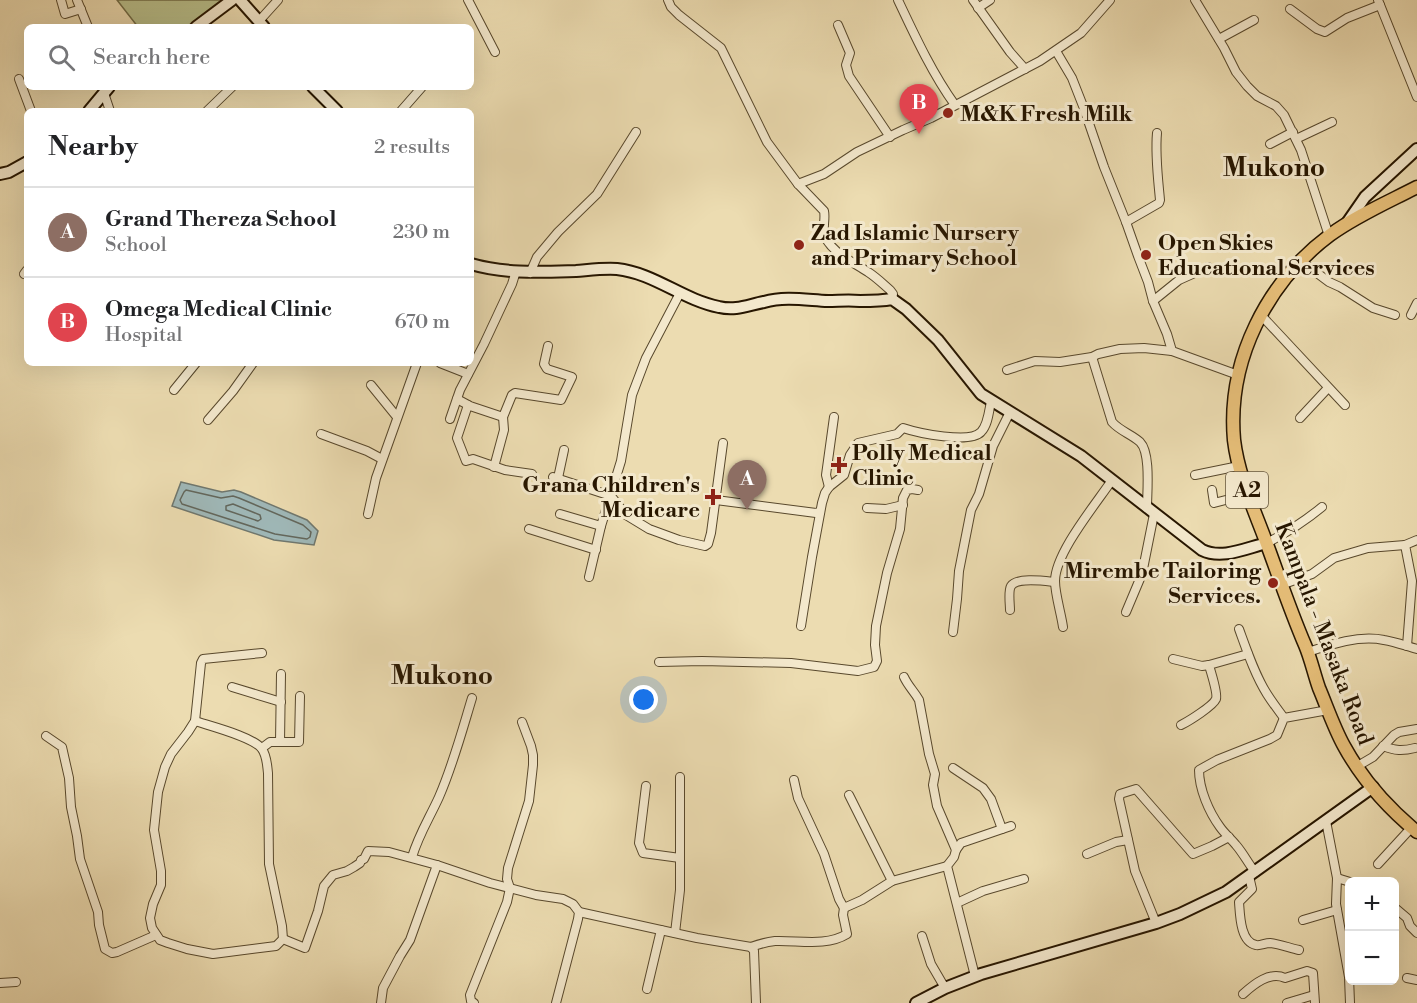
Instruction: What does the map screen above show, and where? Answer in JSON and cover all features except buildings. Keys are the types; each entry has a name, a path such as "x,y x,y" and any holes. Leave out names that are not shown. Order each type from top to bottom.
{"main road":[{"name":"Kampala - Masaka Road","path":"1414,830 1372,787 1342,744 1281,585 1239,466 1234,440 1234,404 1238,375 1250,337 1270,297 1290,272 1329,236 1347,224 1417,188"}],"street":[{"path":"61,0 65,14 81,9"},
{"path":"77,0 87,24"},
{"path":"200,24 232,0"},
{"path":"240,0 262,24 278,0"},
{"path":"468,0 495,52"},
{"path":"668,0 679,15 721,48 767,142 798,184 824,211 826,239 844,259 876,278 890,290 893,294 892,299"},
{"path":"898,0 941,86 955,105"},
{"path":"973,0 1025,69"},
{"path":"978,8 990,0"},
{"path":"798,184 824,174 857,152 931,118 1040,61 1081,33 1110,0"},
{"path":"1195,0 1236,72 1257,96 1280,110 1294,135 1329,236"},
{"path":"1290,9 1317,29 1325,32 1379,2 1417,97"},
{"path":"1219,39 1254,20"},
{"path":"838,26 850,53 846,65 849,76 890,137"},
{"path":"1056,51 1072,78 1083,106 1172,351"},
{"path":"19,79 31,108"},
{"path":"91,108 106,90"},
{"path":"106,90 109,108"},
{"path":"210,108 229,90"},
{"path":"316,90 334,108"},
{"path":"404,108 419,90"},
{"path":"1270,144 1332,122"},
{"path":"530,273 537,256 597,194 636,132"},
{"path":"1126,222 1159,203 1157,134"},
{"path":"1347,224 1365,197 1417,149"},
{"path":"0,174 24,164"},
{"path":"1301,261 1329,282 1372,308 1395,315"},
{"path":"474,265 530,273 616,269 639,274 708,304 729,308 797,298 830,301 892,299 906,309 938,340 981,394 1081,456 1202,550 1221,555 1267,543 1289,532 1322,507"},
{"path":"1153,301 1179,280 1208,267"},
{"path":"474,362 494,324 516,271"},
{"path":"590,577 601,526 621,461 627,416 638,376 680,293"},
{"path":"1411,315 1417,303"},
{"path":"1260,314 1345,405"},
{"path":"494,467 504,430 503,417 512,395 514,393 561,400 566,394 572,378 547,369 544,364 548,346"},
{"path":"1007,370 1035,361 1060,362 1092,357 1120,349 1144,348 1172,351 1238,375"},
{"path":"1092,357 1112,422 1117,428 1138,440 1143,445 1145,454 1150,511 1142,574 1126,612"},
{"path":"174,390 194,366"},
{"path":"208,420 251,366"},
{"path":"368,514 382,459 416,366"},
{"path":"448,366 468,374"},
{"path":"450,419 472,366"},
{"path":"370,385 397,417"},
{"path":"1300,418 1328,388"},
{"path":"457,399 503,417"},
{"path":"801,626 825,493 844,475 850,455 858,443 897,434 903,428 943,436 972,438 983,429 992,401"},
{"path":"468,405 457,438 466,461 473,459 494,467 532,474"},
{"path":"953,632 959,571 971,510 979,494 993,446 1010,412"},
{"path":"829,487 826,475 834,417"},
{"path":"321,434 382,459"},
{"path":"564,450 556,477 611,496 626,515 649,529 679,540 705,546 710,539 723,443"},
{"path":"1194,475 1239,466"},
{"path":"1063,627 1055,582 1057,567 1065,550 1112,480"},
{"path":"659,662 791,663 858,671 874,667 877,661 876,626 887,573 900,529 905,493 907,490 918,490"},
{"path":"1212,490 1214,503 1249,494"},
{"path":"716,500 820,512"},
{"path":"867,508 886,509 903,505"},
{"path":"560,514 601,526"},
{"path":"529,529 596,550"},
{"path":"1281,585 1312,574 1334,558 1368,548 1405,545 1417,540"},
{"path":"1405,545 1412,581 1407,646"},
{"path":"1010,610 1012,584 1019,580 1055,582"},
{"path":"1239,629 1248,654 1268,695 1284,718"},
{"path":"1308,652 1342,641 1366,639 1383,639 1417,650"},
{"path":"195,721 237,735 262,748 266,758 269,864 283,939 276,946 213,954 187,949 160,940 152,928 150,918 161,885 154,830 158,792 171,754 195,721 201,663 203,659 262,653"},
{"path":"1173,659 1202,666 1248,654"},
{"path":"1181,725 1190,721 1215,701 1216,695 1209,665"},
{"path":"280,742 281,674"},
{"path":"904,677 919,700 935,774 933,785 937,806 956,850"},
{"path":"232,687 281,702"},
{"path":"262,748 270,742 299,742 300,696"},
{"path":"412,857 419,835 446,778 472,698"},
{"path":"1284,718 1328,710"},
{"path":"1284,718 1277,735 1199,770 1206,802 1214,818 1252,874 1252,889 1239,902 1240,921 1245,938 1257,946 1269,943 1299,950"},
{"path":"474,1003 470,995 507,902 510,888 507,879 508,868 529,801 534,765 531,746 522,722"},
{"path":"1356,767 1373,757 1399,732 1417,729"},
{"path":"46,736 62,747 69,778 71,807 80,859 98,912 105,949 114,953 156,935"},
{"path":"1383,746 1393,751 1415,748"},
{"path":"953,768 983,788 991,799 1002,829"},
{"path":"675,933 680,890 680,777"},
{"path":"283,939 306,947 324,886 333,875 347,871 360,863 368,850 412,857 490,883 536,895 563,899 573,904 579,912 675,933 751,946 771,942 829,941 847,934 844,908 824,854 798,798 794,780"},
{"path":"646,786 639,843 643,853 680,858"},
{"path":"916,1003 975,976 1180,914 1226,892 1372,787"},
{"path":"1156,923 1135,871 1120,794 1136,789 1193,854 1229,837"},
{"path":"849,795 892,881"},
{"path":"1326,821 1337,878 1337,910 1349,977 1350,1003"},
{"path":"844,908 862,900 892,881 947,866 961,843 1011,826"},
{"path":"1378,864 1414,830"},
{"path":"1087,854 1116,842 1128,840"},
{"path":"381,1003 383,988 410,940 437,865"},
{"path":"947,866 975,976"},
{"path":"1337,878 1345,880"},
{"path":"957,903 983,891 1024,879"},
{"path":"1303,920 1337,910"},
{"path":"1399,911 1417,933"},
{"path":"556,1003 579,912"},
{"path":"647,989 661,930"},
{"path":"922,936 931,964 945,988"},
{"path":"751,946 754,951 756,1003"},
{"path":"1242,994 1262,979 1280,976 1285,978 1307,971 1313,973 1314,999 1287,1003"},
{"path":"1407,978 1417,980"},
{"path":"0,983 16,982"}],"green space":[{"path":"117,0 225,0 195,24 136,24"}],"water":[{"path":"181,482 222,492 234,490 241,492 307,520 318,531 314,545 274,540 172,506"}],"place":[{"name":"M&K Fresh Milk","path":"948,113"},
{"name":"Omega Medical Clinic","path":"919,134"},
{"name":"Zad Islamic Nursery and Primary School","path":"799,245"},
{"name":"Open Skies Educational Services","path":"1146,255"},
{"name":"Polly Medical Clinic","path":"839,465"},
{"name":"Grana Children's Medicare","path":"713,497"},
{"name":"Grand Thereza School","path":"747,510"},
{"name":"Mirembe Tailoring Services.","path":"1273,583"}],"district":[{"name":"Mukono","path":"1274,167"},
{"name":"Mukono","path":"442,675"}]}
